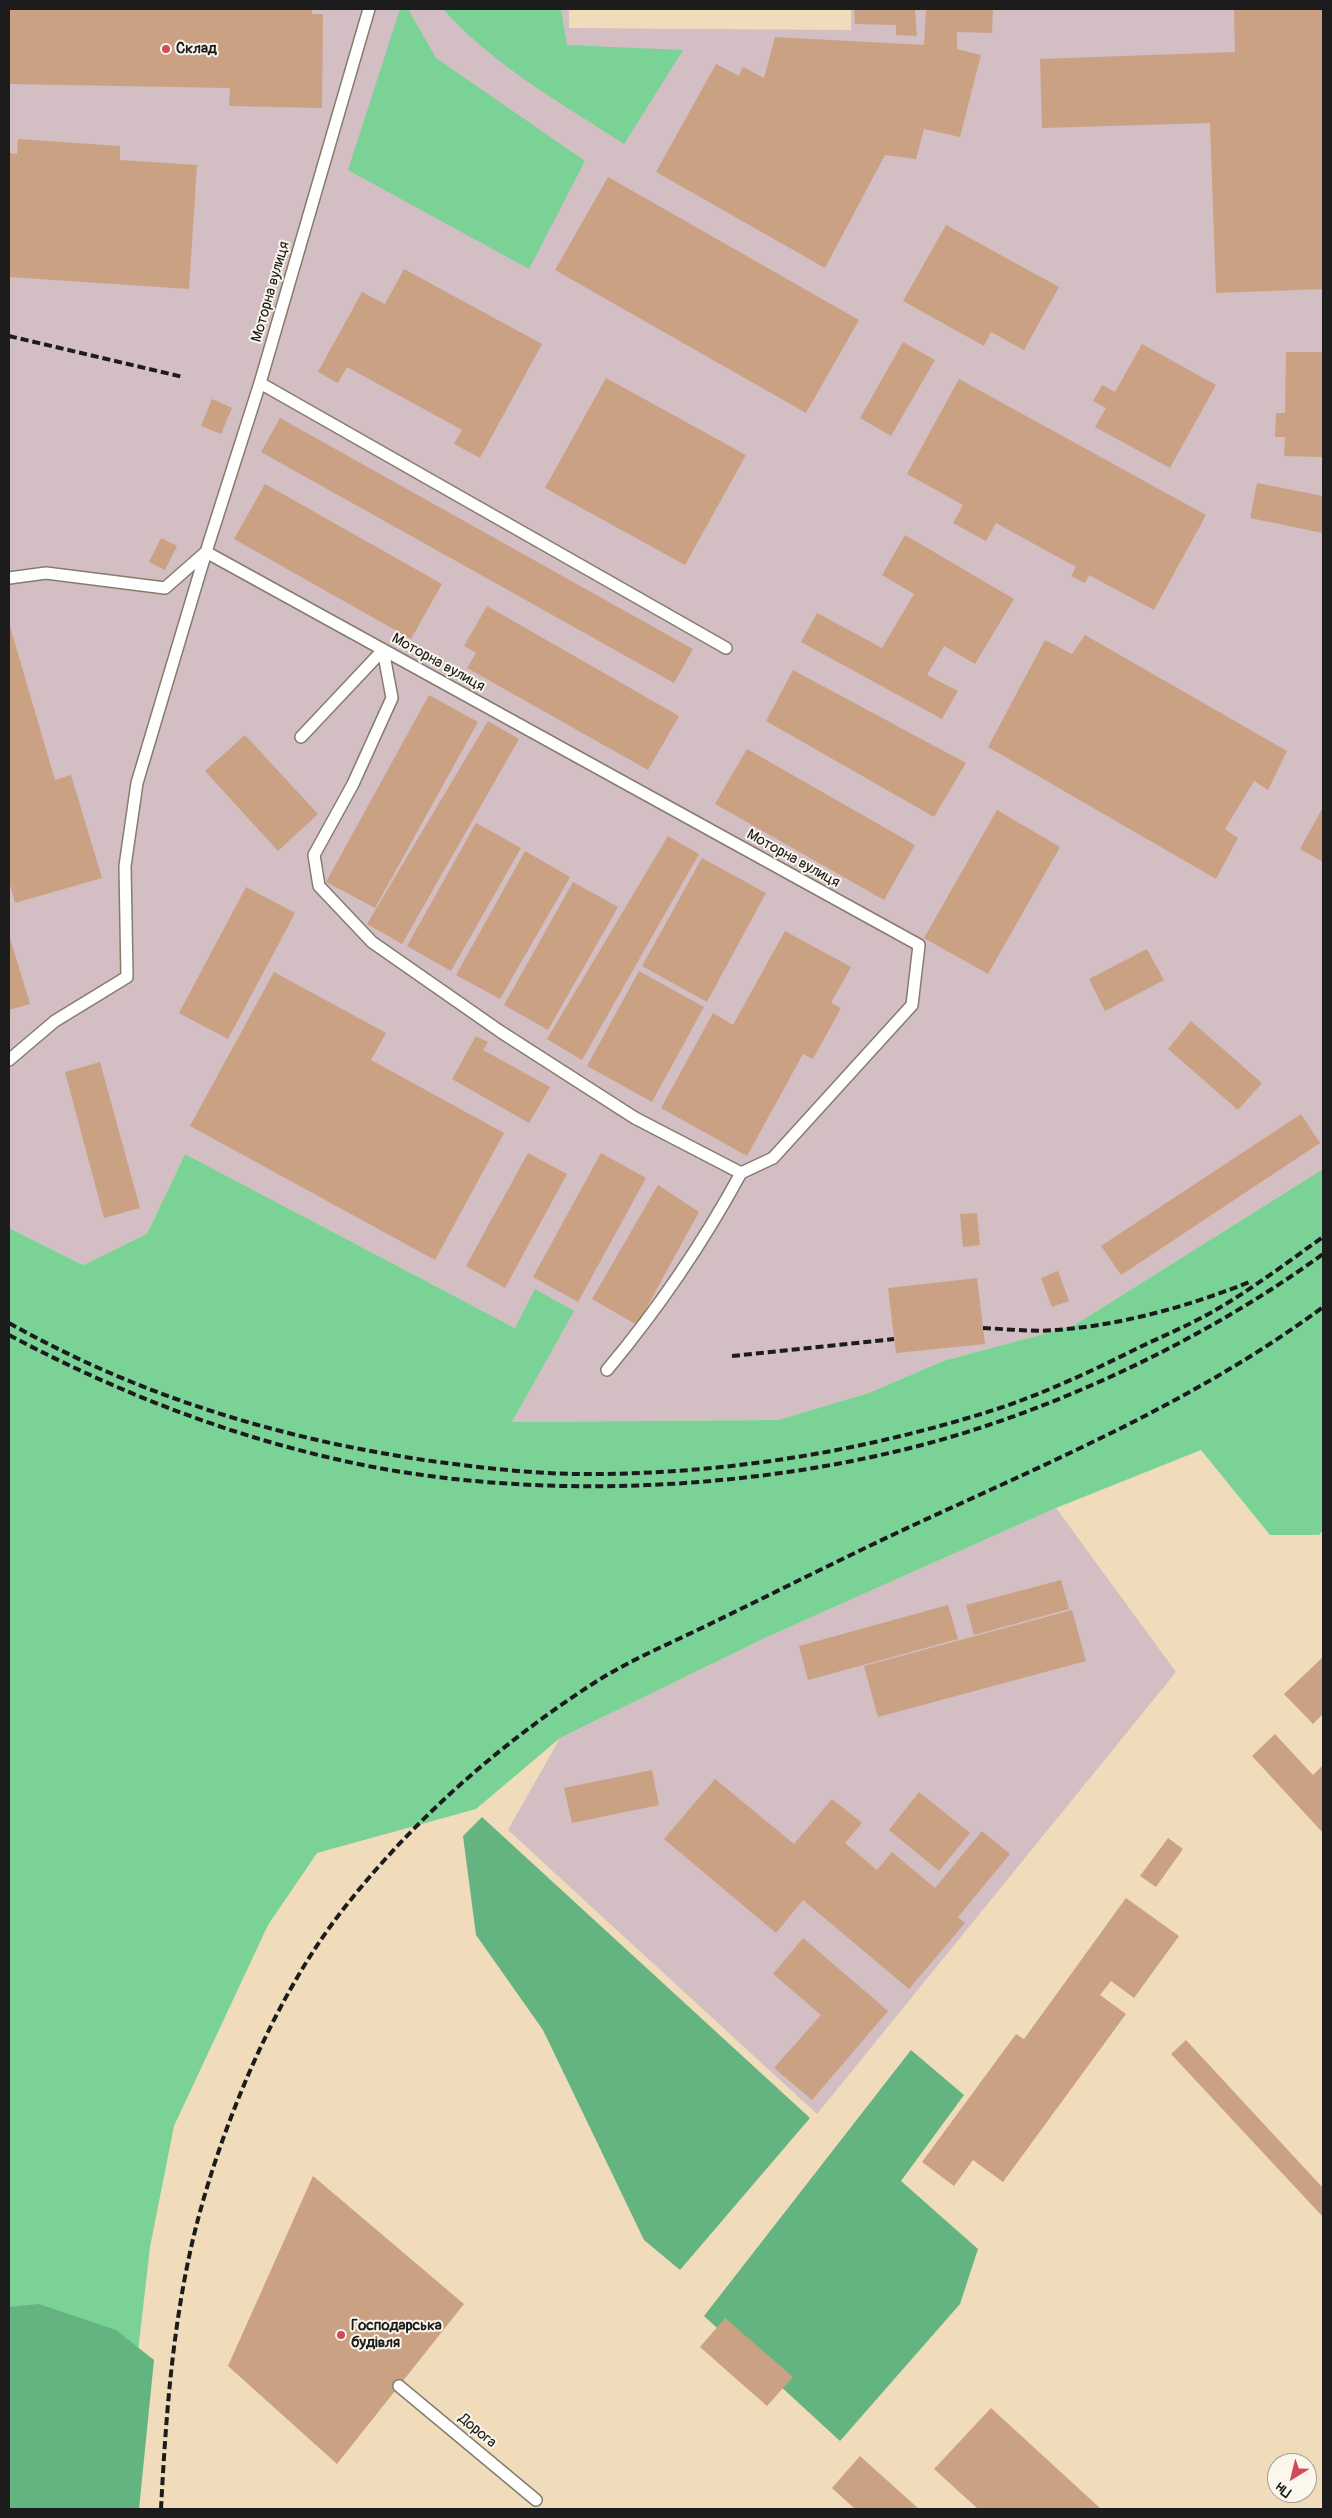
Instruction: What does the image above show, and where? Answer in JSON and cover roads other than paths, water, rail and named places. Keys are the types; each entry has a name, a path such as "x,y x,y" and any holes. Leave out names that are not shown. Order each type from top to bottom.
{"lane":[{"name":"Моторна вулиця","path":"369,9 260,383 206,552 919,945 912,1005 773,1158 741,1173"},
{"path":"260,383 726,648"},
{"path":"9,578 46,573 165,588 206,552"},
{"path":"9,1060 55,1021 127,977 125,866 137,783 206,552"},
{"path":"301,737 383,650"},
{"path":"383,650 392,698 353,784 314,856 319,886 372,942 501,1032 635,1118 741,1173 724,1205 647,1322 607,1370"},
{"name":"Дорога","path":"399,2386 536,2500"}],"railway":[{"path":"9,336 183,377"},
{"path":"9,1323 58,1349 159,1393 210,1411 315,1440 369,1451 468,1466 576,1474 649,1473 750,1464 800,1457 949,1424 1015,1403 1051,1389 1190,1324 1259,1283 1323,1237"},
{"path":"9,1335 95,1377 184,1414 321,1456 435,1477 504,1483 575,1486 646,1485 717,1480 787,1472 856,1460 922,1445 974,1430 1079,1391 1131,1367 1232,1314 1279,1285 1323,1254"},
{"path":"983,1328 1047,1331 1106,1324 1180,1306 1252,1281"},
{"path":"161,2509 165,2437 176,2329 197,2223 221,2145 252,2065 291,1988 335,1920 391,1853 454,1790 487,1761 558,1707 608,1674 867,1547 1126,1426 1227,1371 1323,1307"},
{"path":"732,1356 894,1339"}],"place":[{"name":"Склад","path":"166,49"},
{"name":"Господарська будівля","path":"341,2335"}]}
